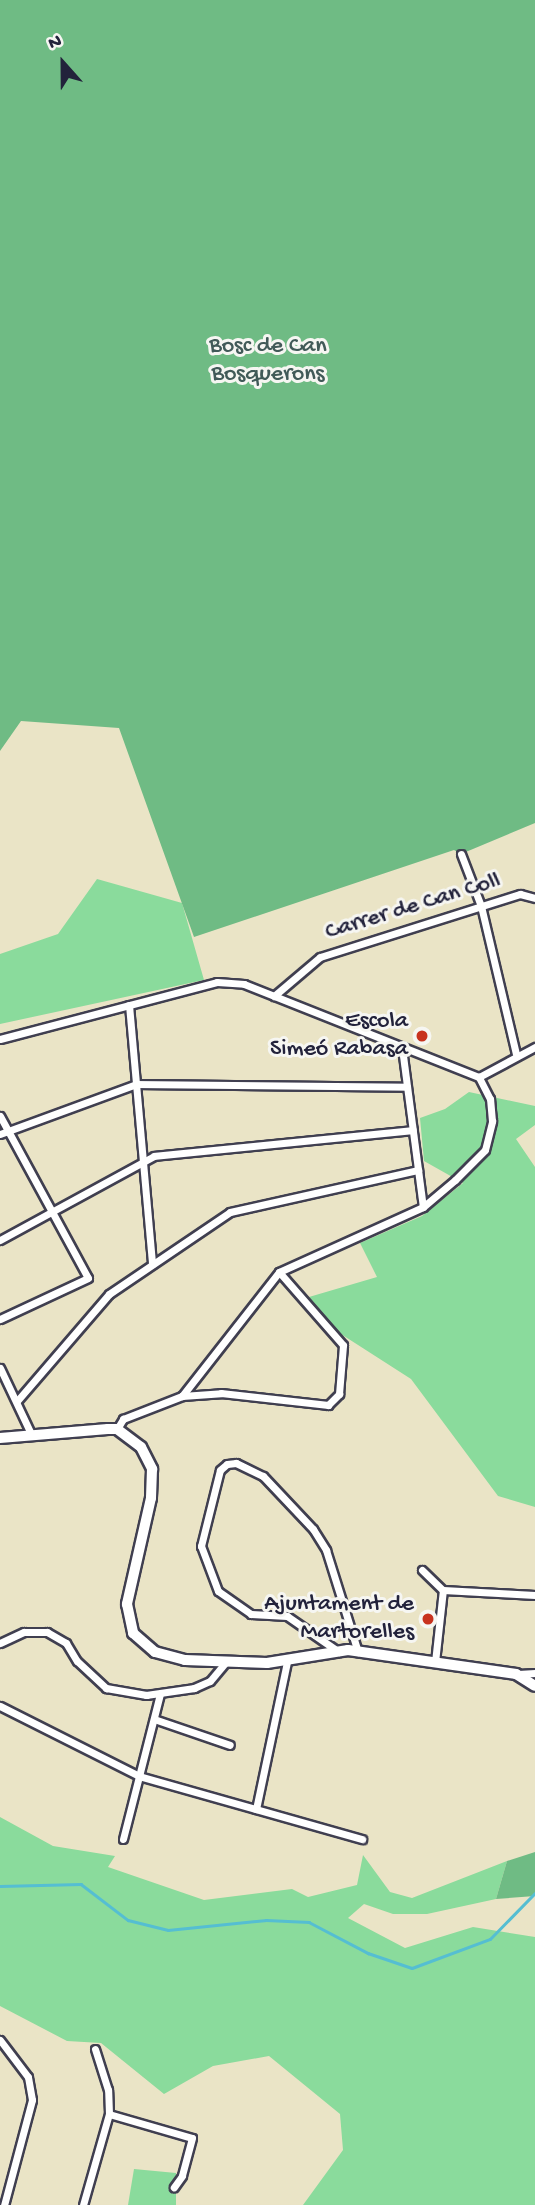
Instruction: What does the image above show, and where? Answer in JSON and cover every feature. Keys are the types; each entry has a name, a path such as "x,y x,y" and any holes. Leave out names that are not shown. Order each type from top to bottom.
{"street":[{"path":"461,854 481,906 516,1055"},
{"name":"Carrer de Can Coll","path":"274,996 320,957 520,894 535,898"},
{"path":"0,1039 217,982 244,984 479,1077 490,1099 485,1150 423,1207 279,1272 181,1396"},
{"path":"129,1005 152,1264"},
{"path":"402,1048 423,1207"},
{"path":"479,1077 516,1055 535,1048"},
{"path":"4,1132 137,1084 407,1087"},
{"path":"0,1116 4,1132 88,1278 0,1320"},
{"path":"0,1240 154,1156 413,1130"},
{"path":"17,1401 109,1294 230,1212 418,1170"},
{"path":"117,1429 123,1419 181,1396 221,1393 328,1405 339,1394 343,1345 279,1272"},
{"path":"0,1368 32,1436"},
{"path":"0,1438 117,1429 141,1447 152,1469 151,1499 128,1586 133,1633 155,1652 184,1660 226,1662 287,1662 339,1652 358,1652 516,1674 535,1673"},
{"path":"339,1652 286,1616 251,1614 218,1591 201,1546 220,1470 227,1464 236,1463 263,1476 313,1529 326,1550 358,1652"},
{"path":"422,1570 443,1590 535,1595"},
{"path":"435,1662 443,1590"},
{"path":"0,1643 24,1632 47,1632 66,1643 77,1661 106,1688 160,1694 210,1681 226,1662"},
{"path":"256,1809 287,1662"},
{"path":"516,1674 535,1685"},
{"path":"124,1839 160,1694"},
{"path":"0,1706 139,1776 362,1839"},
{"path":"154,1719 230,1745"},
{"path":"0,2040 28,2077 32,2100 4,2205"},
{"path":"83,2205 108,2114 108,2090 95,2049"},
{"path":"108,2114 192,2138 182,2176 174,2187"}],"green space":[{"name":"Bosc de Can Bosquerons","path":"0,0 535,0 535,823 461,854 454,850 194,937 119,728 21,721 0,751"},
{"path":"97,879 182,903 204,980 0,1024 0,954 58,934"},
{"path":"469,1092 535,1106 535,1125 516,1139 535,1167 535,1507 498,1496 411,1379 330,1327 309,1297 377,1277 360,1243 422,1216 463,1183 424,1161 420,1118 445,1109"},
{"path":"0,1817 53,1846 115,1856 108,1867 204,1900 292,1889 308,1897 357,1885 363,1855 390,1892 412,1898 507,1861 496,1899 427,1914 393,1914 364,1904 348,1918 405,1948 473,1927 535,1937 535,2205 303,2205 343,2150 340,2114 269,2056 213,2066 164,2094 101,2043 67,2041 0,2006"},
{"path":"535,1852 535,1896 496,1899 507,1861"},
{"path":"134,2169 176,2173 176,2205 128,2205"}],"waterway":[{"path":"0,1886 81,1884 128,1920 168,1930 266,1920 309,1922 368,1953 412,1968 490,1939 535,1893"}],"place":[{"name":"Escola Simeó Rabasa","path":"422,1036"},
{"name":"Ajuntament de Martorelles","path":"428,1619"}]}
